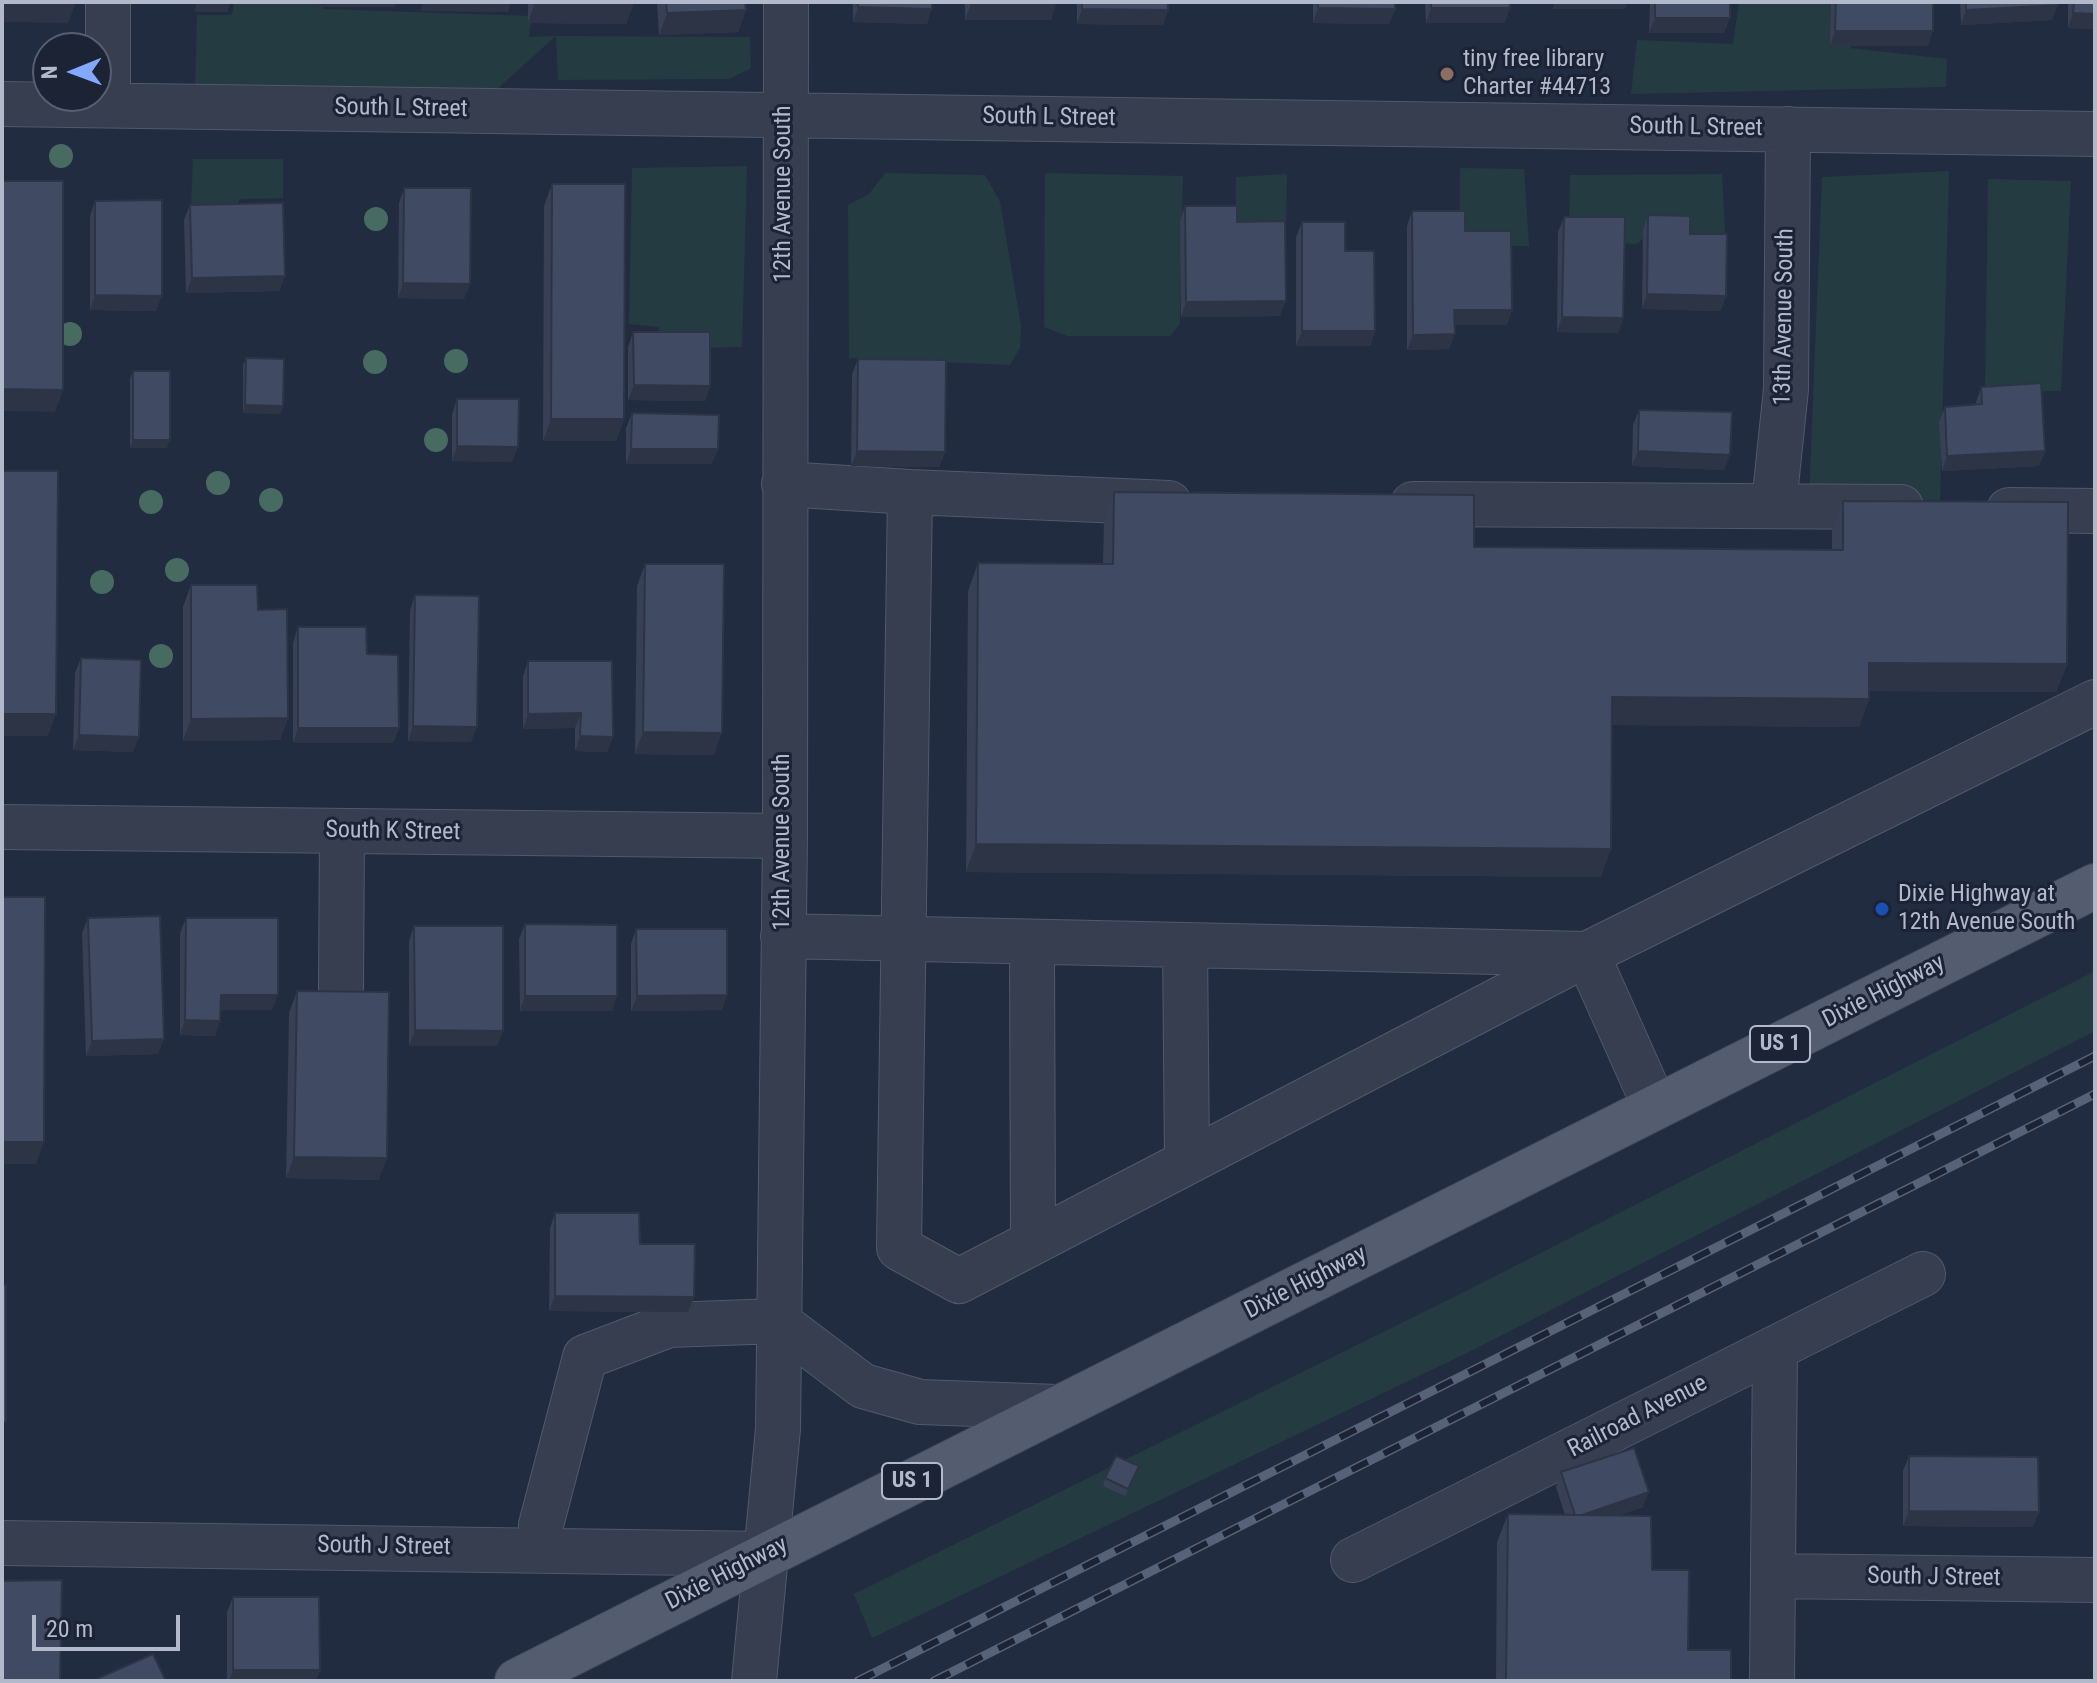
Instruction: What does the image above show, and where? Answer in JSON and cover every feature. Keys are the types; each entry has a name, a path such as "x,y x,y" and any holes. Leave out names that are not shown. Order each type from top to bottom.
{"main road":[{"name":"Dixie Highway","path":"517,1681 2095,886"}],"street":[{"path":"108,2 108,32"},
{"name":"12th Avenue South","path":"754,1681 778,1429 785,836 786,2"},
{"name":"South L Street","path":"2,104 32,104"},
{"name":"South L Street","path":"112,105 2095,134"},
{"name":"13th Avenue South","path":"1774,504 1786,389 1788,129"},
{"path":"784,484 1214,504"},
{"path":"910,492 899,1248 959,1281 1587,954 2095,702"},
{"path":"1381,504 1774,504 2095,511"},
{"name":"South K Street","path":"2,827 785,836"},
{"path":"341,988 342,832"},
{"path":"783,936 1587,954"},
{"path":"1032,942 1033,1242"},
{"path":"1185,945 1187,1162"},
{"path":"1587,954 1655,1107"},
{"name":"Railroad Avenue","path":"1353,1560 1923,1274"},
{"path":"540,1550 541,1525 585,1357 669,1325 777,1321 863,1386 920,1402 1058,1407"},
{"path":"1772,1681 1775,1348"},
{"name":"South J Street","path":"2,1543 765,1554"},
{"name":"South J Street","path":"1773,1576 2095,1580"}],"shaded area":[{"path":"234,2 321,2 323,9 532,16 529,37 556,36 496,90 312,86 195,95 197,15 232,15"},
{"path":"1739,2 1853,2 1844,3 1851,48 1947,59 1946,87 1631,94 1637,40 1733,44"},
{"path":"556,36 750,37 751,68 729,79 558,80"},
{"path":"193,159 283,159 283,198 240,199 237,206 191,207"},
{"path":"747,166 742,347 663,349 659,327 629,324 632,168"},
{"path":"1460,168 1524,169 1529,246 1460,246"},
{"path":"1949,171 1940,500 1809,499 1822,177"},
{"path":"885,173 985,175 1000,202 1021,326 1020,348 1010,365 849,358 848,205 869,194"},
{"path":"1045,173 1183,176 1180,324 1170,336 1067,336 1044,327"},
{"path":"1287,174 1286,235 1236,231 1236,177"},
{"path":"1722,174 1726,250 1648,232 1638,244 1594,243 1569,224 1570,175"},
{"path":"1988,179 2071,181 2061,391 1985,391"},
{"path":"2095,971 2095,1031 1471,1351 872,1638 854,1594 1462,1293"}],"building":[{"path":"666,2 745,2 746,10 667,13"},
{"path":"858,2 932,2 932,9 858,7"},
{"path":"1056,2 1056,4 971,4"},
{"path":"1082,2 1168,2 1168,10 1082,9"},
{"path":"1318,2 1395,2 1395,9 1318,8"},
{"path":"1431,2 1510,2 1510,8 1431,8"},
{"path":"1655,2 1730,2 1730,18 1655,18"},
{"path":"1836,2 1933,2 1933,31 1835,31"},
{"path":"1966,2 2057,2 2058,5 1966,10"},
{"path":"2074,2 2095,2 2095,14 2073,13"},
{"path":"2,181 63,181 63,390 2,389"},
{"path":"552,184 625,184 624,419 551,419"},
{"path":"404,188 471,188 470,284 403,283"},
{"path":"162,200 162,296 95,295 95,201"},
{"path":"283,203 285,276 192,278 190,205"},
{"path":"1185,206 1237,206 1237,222 1285,221 1286,301 1186,302"},
{"path":"1412,211 1465,211 1465,231 1511,231 1512,310 1454,310 1455,334 1413,335"},
{"path":"1648,215 1690,216 1690,234 1727,234 1726,296 1647,294"},
{"path":"1564,217 1625,217 1623,318 1562,317"},
{"path":"1302,222 1345,222 1345,251 1374,251 1375,331 1302,331"},
{"path":"633,332 710,332 710,386 634,385"},
{"path":"246,358 284,359 283,406 245,405"},
{"path":"858,359 946,360 945,452 857,451"},
{"path":"133,371 170,371 170,440 133,440"},
{"path":"2041,383 2045,451 1947,456 1945,407 1982,404 1981,387"},
{"path":"457,399 519,399 518,447 457,446"},
{"path":"1639,410 1732,412 1730,455 1638,451"},
{"path":"632,413 719,415 718,449 631,449"},
{"path":"2,471 58,471 56,714 2,714"},
{"path":"1114,492 1474,495 1474,547 1843,550 1843,501 2068,502 2067,664 1869,663 1869,699 1612,697 1611,849 976,844 978,563 1113,564"},
{"path":"645,564 724,564 722,733 643,732"},
{"path":"191,585 257,585 258,610 287,609 288,718 191,719"},
{"path":"415,595 479,596 477,727 413,726"},
{"path":"298,627 366,627 367,654 398,655 399,728 298,728"},
{"path":"81,658 141,660 139,737 79,735"},
{"path":"528,661 612,661 613,737 580,736 581,713 528,714"},
{"path":"2,897 45,897 44,1142 2,1142"},
{"path":"160,916 164,1039 92,1041 88,918"},
{"path":"186,918 278,918 278,995 221,995 220,1021 185,1020"},
{"path":"525,924 617,925 617,996 525,996"},
{"path":"414,926 503,926 503,1031 415,1030"},
{"path":"636,929 727,929 727,995 637,996"},
{"path":"297,991 389,992 387,1158 294,1157"},
{"path":"555,1213 639,1213 640,1244 695,1244 694,1297 555,1296"},
{"path":"2,1285 6,1285 6,1422 2,1422"},
{"path":"1634,1448 1649,1492 1575,1515 1561,1472"},
{"path":"1116,1456 1139,1466 1128,1489 1105,1478"},
{"path":"1909,1456 2038,1457 2039,1512 1909,1511"},
{"path":"1508,1514 1651,1516 1652,1570 1689,1570 1688,1650 1731,1650 1731,1681 1506,1681"},
{"path":"62,1580 60,1681 2,1681 2,1581"},
{"path":"233,1597 319,1597 320,1670 233,1670"},
{"path":"153,1654 166,1681 92,1681"}],"railway":[{"path":"858,1681 2095,1056"},
{"path":"934,1681 2095,1094"}],"place":[{"name":"tiny free library Charter #44713","path":"1447,74"},
{"name":"Dixie Highway at 12th Avenue South","path":"1882,909"}]}
